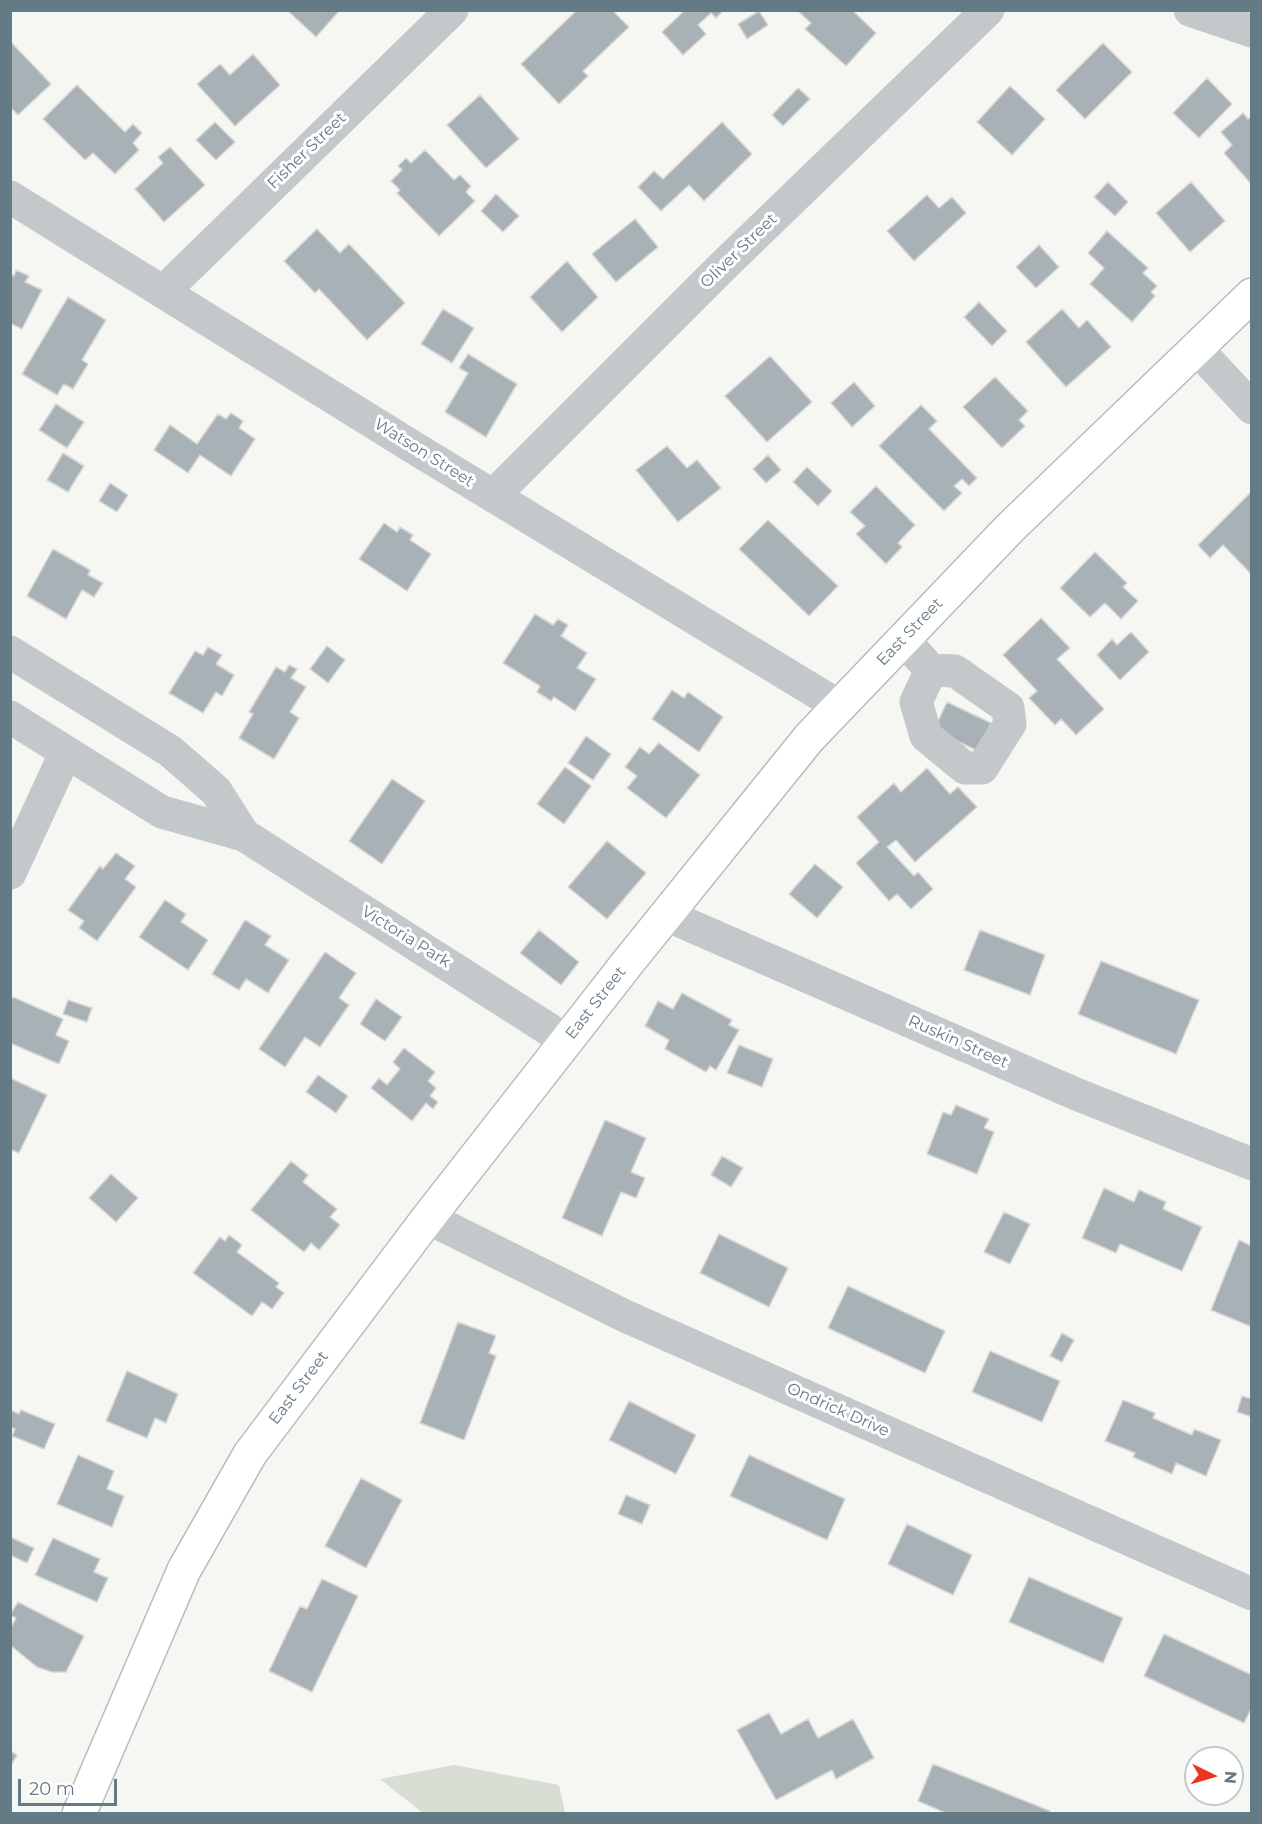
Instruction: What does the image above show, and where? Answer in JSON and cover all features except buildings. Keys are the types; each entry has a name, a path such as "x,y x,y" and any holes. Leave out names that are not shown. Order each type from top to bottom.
{"main road":[{"name":"East Street","path":"80,1814 184,1570 249,1454 428,1218 666,915 809,738 1010,528 1251,294"}],"street":[{"name":"Fisher Street","path":"163,292 452,10"},
{"name":"Oliver Street","path":"493,496 723,266 988,10"},
{"path":"1190,10 1251,31"},
{"name":"Watson Street","path":"10,197 493,496 839,706"},
{"path":"1197,348 1251,408"},
{"path":"903,639 931,670"},
{"name":"Victoria Park","path":"10,652 170,751 216,791 244,835"},
{"name":"Victoria Park","path":"10,717 162,812 244,835 567,1041"},
{"path":"10,873 66,752"},
{"name":"Ruskin Street","path":"666,915 1076,1094 1251,1164"},
{"name":"Ondrick Drive","path":"428,1218 635,1321 1251,1594"}],"shaded area":[{"path":"454,1765 559,1785 565,1813 423,1813 380,1779"}]}
